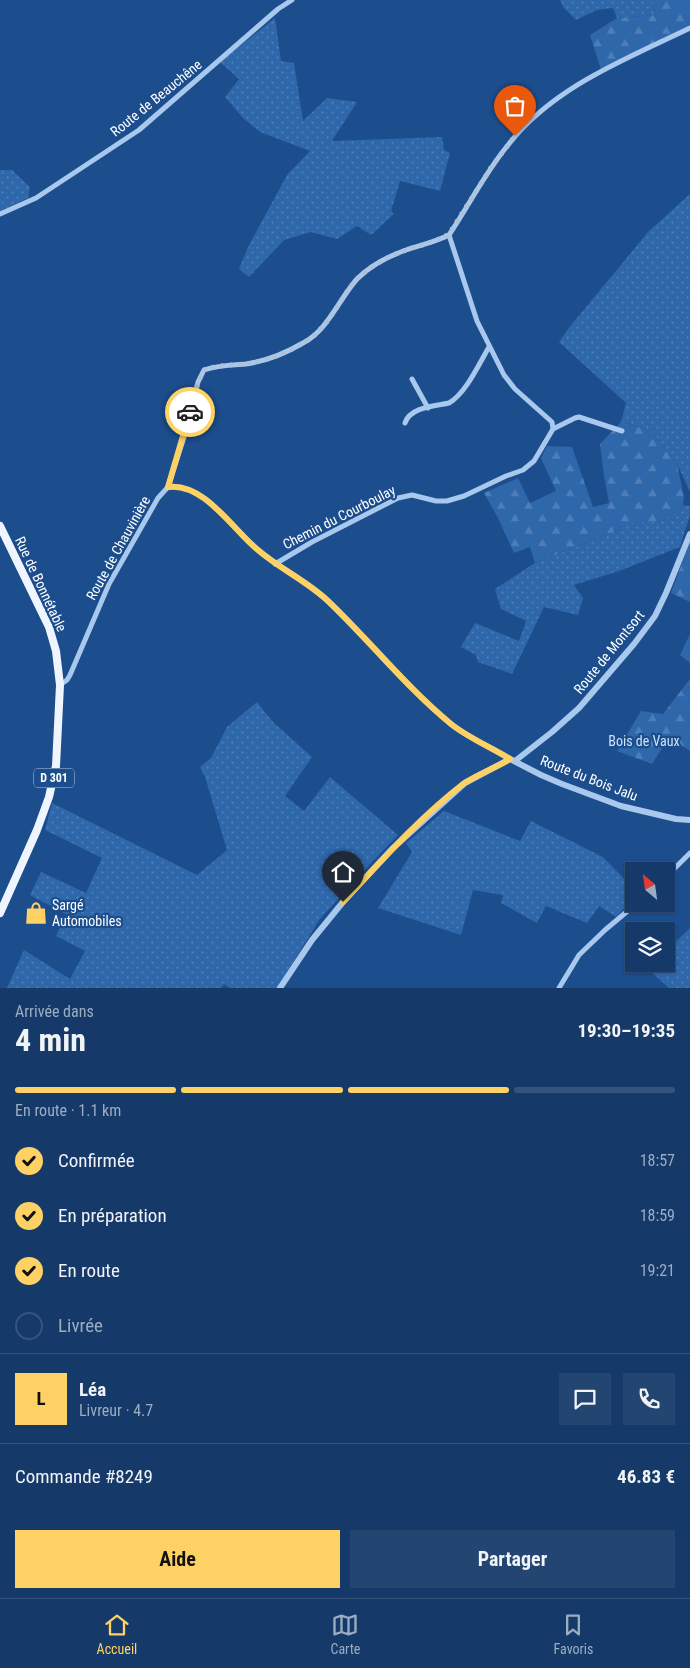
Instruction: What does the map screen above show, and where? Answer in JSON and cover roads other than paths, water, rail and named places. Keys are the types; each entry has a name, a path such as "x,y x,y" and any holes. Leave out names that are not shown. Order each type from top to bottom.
{"main road":[{"name":"Rue de Bonnétable","path":"0,526 49,627 56,651 60,685 56,766 50,797 0,912"}],"street":[{"name":"Route de Beauchêne","path":"0,214 36,198 139,130 278,9 292,0"},
{"path":"622,431 579,417 553,429 552,422 509,382 489,347 477,320 449,234 508,144 534,116 597,73 690,28"},
{"name":"Route de Chauvinière","path":"60,685 70,675 109,584 158,498 168,487 185,434 198,382 204,370 266,359 289,351 306,342 317,332 357,280 372,267 389,257 439,240 449,234"},
{"path":"404,424 412,413 454,400 472,377 489,347"},
{"path":"412,379 428,408"},
{"name":"Chemin du Courboulay","path":"275,564 312,542 398,498 412,495 436,501 447,501 464,496 523,470 534,461 553,429"},
{"path":"168,487 189,489 202,496 257,550 275,564 308,584 327,600 390,667 453,726 513,760"},
{"name":"Route de Montsort","path":"280,988 312,940 343,902 392,849 464,783 513,760 552,732 579,708 655,616 690,534"},
{"name":"Route du Bois Jalu","path":"513,760 541,775 621,806 676,819 690,820"},
{"path":"675,868 690,853"},
{"path":"559,988 579,955 626,912"}],"place":[{"name":"Sargé Automobiles","path":"36,913"}],"park label":[{"name":"Bois de Vaux","path":"644,741"}]}
